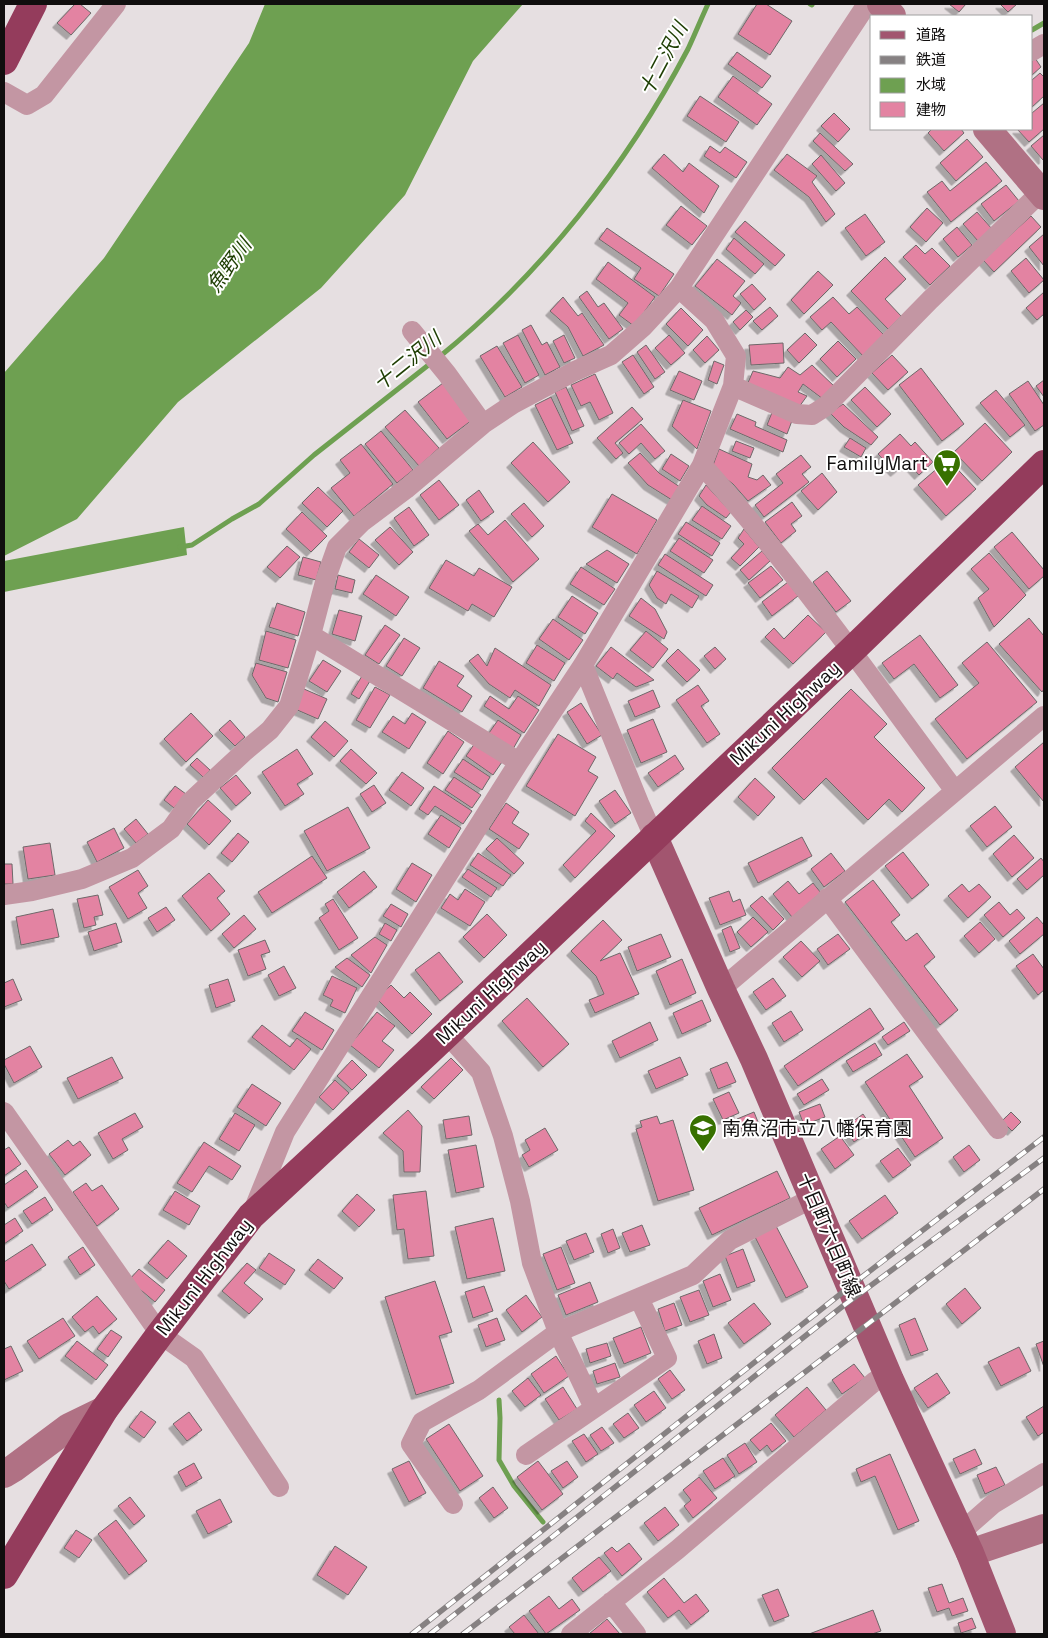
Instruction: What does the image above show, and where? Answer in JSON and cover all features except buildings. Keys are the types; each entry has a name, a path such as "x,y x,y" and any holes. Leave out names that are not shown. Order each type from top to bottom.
{"highway":[{"path":"4,61 33,4"},
{"name":"Mikuni Highway","path":"5,1568 104,1410 251,1216 447,1034 851,651 1044,464"}],"main road":[{"path":"881,4 891,15"},
{"path":"989,130 1043,194"},
{"name":"十日町六日町線","path":"654,837 754,1059 890,1380 965,1543 1002,1634"},
{"path":"4,1474 69,1427 104,1410"},
{"path":"965,1543 1044,1528"}],"street":[{"path":"4,92 27,105 44,95 116,4"},
{"path":"4,895 32,891 82,879 132,858 171,829 190,802 270,730 290,706 336,547 362,522 406,489 483,424 513,404 611,355 643,328 679,288 867,4"},
{"path":"732,386 797,414 812,415 826,406 937,294 1043,194"},
{"path":"251,1216 285,1132 519,762 583,665 702,465 732,386 736,356 714,320 679,288"},
{"path":"418,338 483,424"},
{"path":"702,465 746,514 955,791"},
{"path":"312,635 519,762"},
{"path":"583,665 654,837"},
{"path":"721,989 1044,716"},
{"path":"827,898 998,1129"},
{"path":"447,1034 481,1072 503,1136 520,1201 532,1263 558,1332 594,1408"},
{"path":"4,1112 160,1334 194,1358 279,1487"},
{"path":"453,1504 411,1444 422,1422 479,1390 558,1332 692,1275 730,1240 813,1198"},
{"path":"526,1455 667,1358 639,1298"},
{"path":"571,1634 677,1550 875,1380 890,1380"},
{"path":"965,1543 994,1504 1044,1473"},
{"path":"611,1602 636,1634"}],"water":[{"name":"魚野川","path":"265,4 523,4 473,61 405,195 321,288 178,402 77,519 4,556 4,373 104,258 249,43"},
{"path":"184,527 187,555 4,592 4,561"}],"waterway":[{"name":"十二沢川","path":"438,358 512,291 546,254 609,176 664,93 688,49 708,4"},
{"name":"十二沢川","path":"1033,29 1044,23"},
{"name":"十二沢川","path":"180,547 192,545 259,504 314,455 431,363"},
{"path":"499,1400 499,1460 514,1486 543,1522"}],"railway":[{"path":"412,1634 862,1277 1044,1137"},
{"path":"430,1634 843,1306 1044,1158"},
{"path":"463,1634 1044,1189"}],"place":[{"name":"FamilyMart","path":"947,487"},
{"name":"南魚沼市立八幡保育園","path":"703,1152"}]}
